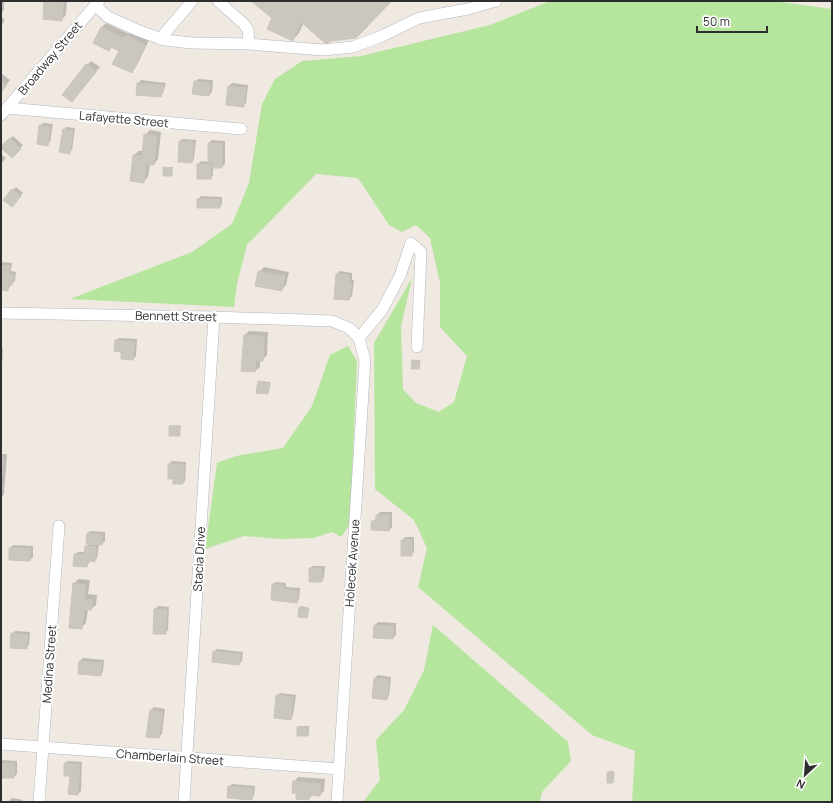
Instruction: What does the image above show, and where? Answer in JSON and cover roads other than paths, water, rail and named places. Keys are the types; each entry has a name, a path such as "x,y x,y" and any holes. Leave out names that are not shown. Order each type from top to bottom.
{"street":[{"path":"160,39 192,1"},
{"path":"218,1 244,24 248,30 249,44"},
{"path":"97,3 108,17 160,39 192,43 249,44 323,50 352,47 382,36 419,18 468,9 496,1"},
{"name":"Broadway Street","path":"4,112 97,3"},
{"name":"Lafayette Street","path":"4,112 241,129"},
{"path":"359,338 382,310 400,276 411,243 421,252 417,347"},
{"name":"Bennett Street","path":"1,313 332,321 349,328 359,338"},
{"name":"Stacia Drive","path":"184,802 214,317"},
{"name":"Holecek Avenue","path":"337,802 365,361 359,338"},
{"name":"Medina Street","path":"39,802 59,526"},
{"name":"Chamberlain Street","path":"1,744 339,770"}]}
